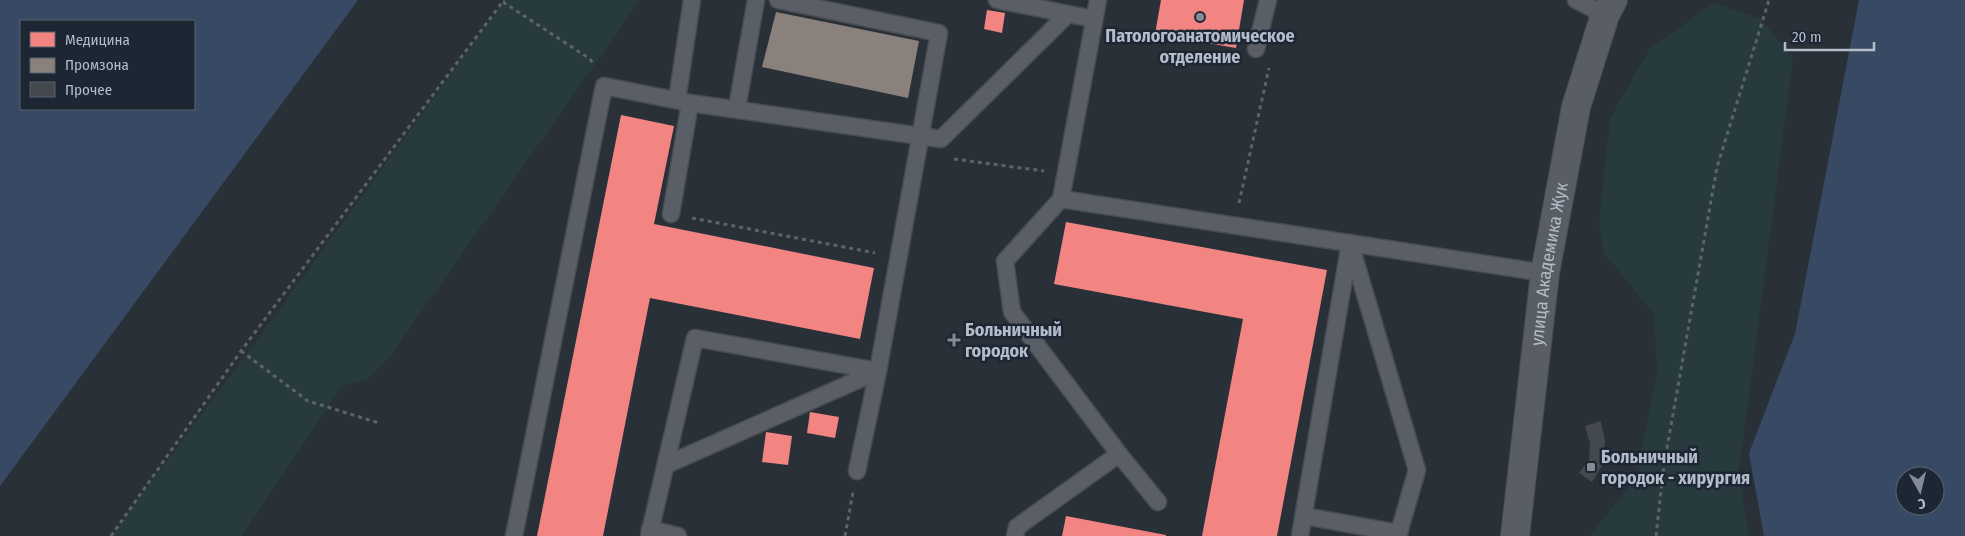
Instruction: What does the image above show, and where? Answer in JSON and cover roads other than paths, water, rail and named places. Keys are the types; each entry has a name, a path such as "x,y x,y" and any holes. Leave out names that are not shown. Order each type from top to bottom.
{"main road":[{"name":"улица Академика Жук","path":"1515,536 1545,273 1576,107 1609,7"}],"lane":[{"path":"670,214 692,0"},
{"path":"737,108 756,0"},
{"path":"778,0 939,32 878,371 857,471"},
{"path":"997,0 1094,19"},
{"path":"1098,0 1062,199 1005,261 1012,312 1119,454 1158,502"},
{"path":"1256,49 1268,0"},
{"path":"1576,0 1609,7"},
{"path":"514,536 604,86 683,102 737,108 941,139 1068,14"},
{"path":"1062,199 1545,273"},
{"path":"1300,536 1350,243"},
{"path":"1304,516 1398,535 1417,470 1350,243"},
{"path":"678,536 650,533 695,338 878,371"},
{"path":"666,465 878,371"},
{"path":"1015,536 1017,527 1119,454"}],"water":[{"path":"0,0 358,0 0,486"},
{"path":"1859,0 1965,0 1965,536 1764,536 1749,453 1795,334"}],"place":[{"name":"Патологоанатомическое отделение","path":"1200,17"},
{"name":"Больничный городок","path":"954,340"},
{"name":"Больничный городок - хирургия","path":"1591,467"}]}
